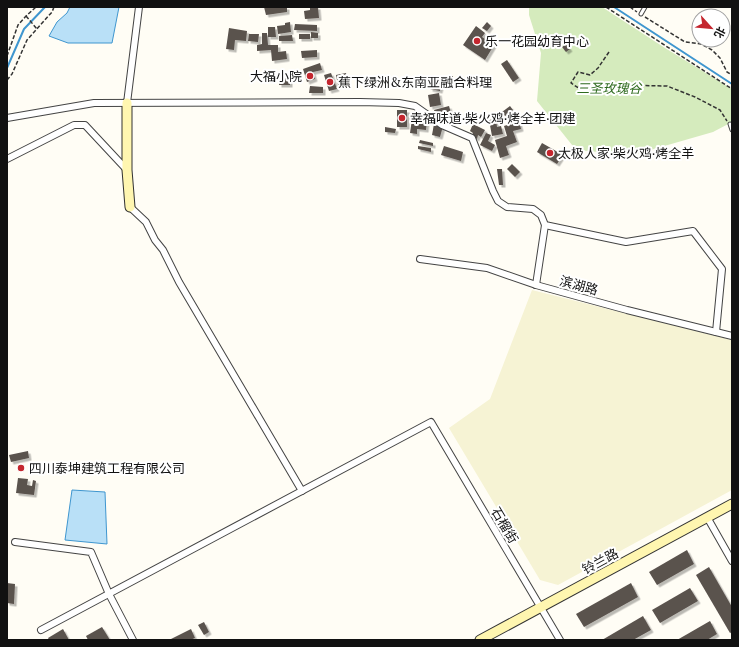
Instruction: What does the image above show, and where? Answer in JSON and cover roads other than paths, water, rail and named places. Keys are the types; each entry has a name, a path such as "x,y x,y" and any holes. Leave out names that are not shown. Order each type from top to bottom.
{"street":[{"path":"41,630 302,491 179,282 163,250 155,240 146,222 130,207 127,170 127,103 139,7"},
{"path":"7,118 94,103 360,102 399,103 415,106 442,125 472,138 498,200 507,207 533,209 541,215 544,225 536,285"},
{"path":"7,159 74,125 85,125 127,170"},
{"path":"544,225 626,242 693,231 722,269 716,332"},
{"name":"滨湖路","path":"420,259 487,268 536,285 626,310 732,336"},
{"name":"石榴街","path":"302,491 431,422 560,640"},
{"name":"铃兰路","path":"480,640 732,504"},
{"path":"707,518 732,561"},
{"path":"15,542 91,552 109,594 133,640"}],"lane":[{"path":"641,14 645,7"},
{"path":"730,124 732,130"}],"water":[{"path":"70,7 119,7 112,43 68,43 49,36 57,22 67,13"},
{"path":"72,490 105,492 107,544 65,540"}],"waterway":[{"path":"7,68 24,29 45,7"},
{"path":"614,7 732,84"}],"place":[{"name":"乐一花园幼育中心","path":"477,41"},
{"name":"大福小院","path":"310,76"},
{"name":"蕉下绿洲&东南亚融合料理","path":"330,82"},
{"name":"幸福味道·柴火鸡·烤全羊·团建","path":"402,118"},
{"name":"太极人家·柴火鸡·烤全羊","path":"550,153"},
{"name":"四川泰坤建筑工程有限公司","path":"21,468"}],"park label":[{"name":"三圣玫瑰谷","path":"609,88"}]}
